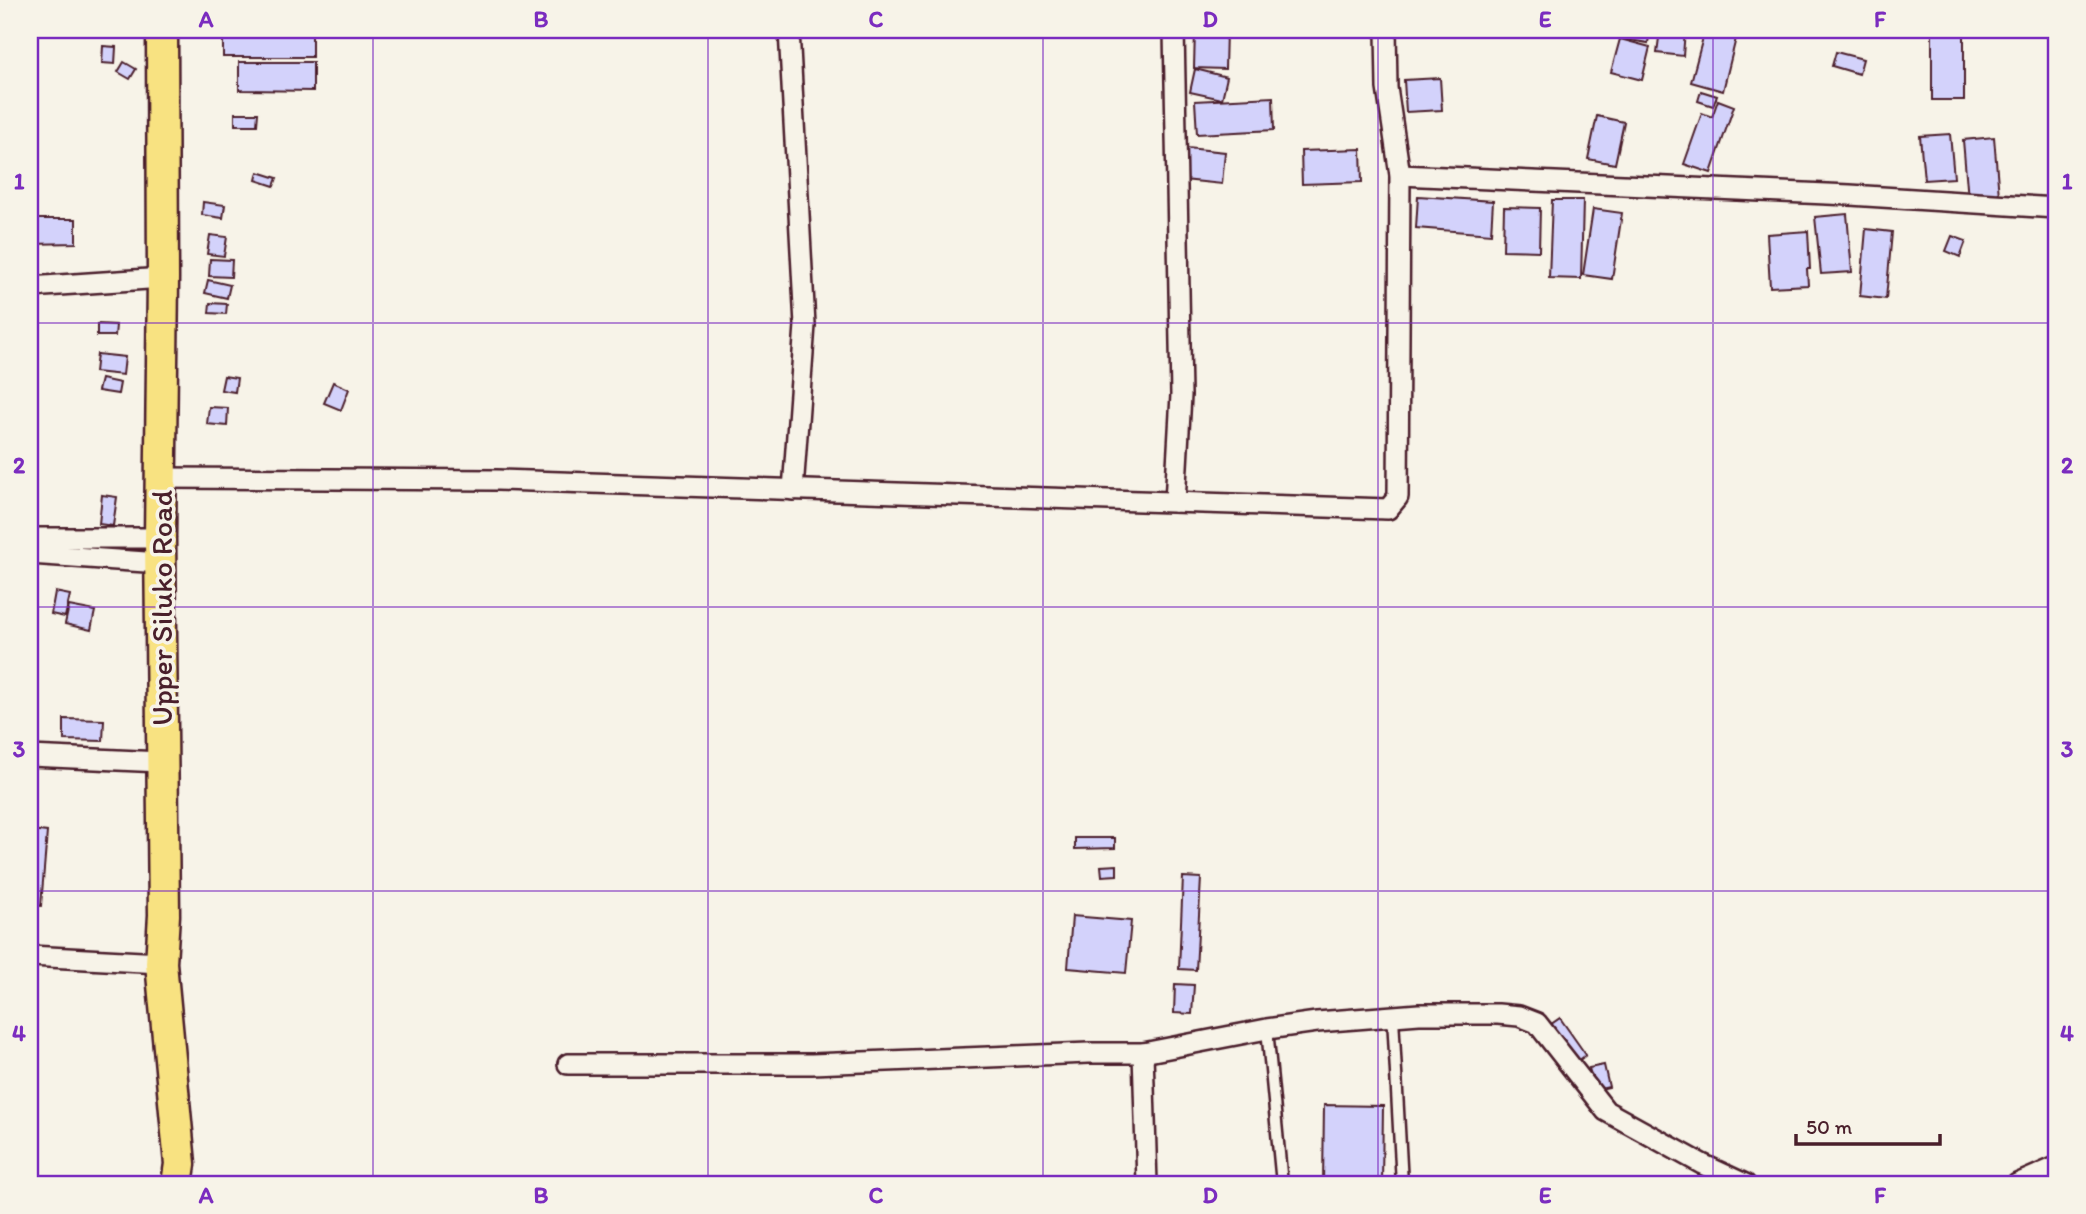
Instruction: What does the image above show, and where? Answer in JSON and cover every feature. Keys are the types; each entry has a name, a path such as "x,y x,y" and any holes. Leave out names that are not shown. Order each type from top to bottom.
{"main road":[{"name":"Upper Siluko Road","path":"162,30 160,551 164,915 161,963 180,1164 177,1184"}],"street":[{"path":"789,30 805,325 793,490"},
{"path":"1174,30 1181,395 1174,502"},
{"path":"161,478 497,480 1388,509 1398,497 1400,175 1387,88 1386,30"},
{"path":"1400,175 1850,195 2056,208"},
{"path":"30,287 163,278"},
{"path":"30,538 160,551"},
{"path":"30,554 160,551"},
{"path":"30,756 162,762"},
{"path":"30,956 161,963"},
{"path":"568,1064 812,1064 1089,1052 1143,1054 1267,1029 1393,1017 1498,1014 1537,1023 1606,1111 1702,1164 1745,1184"},
{"path":"1143,1054 1147,1184"},
{"path":"2017,1184 2056,1167"}],"lane":[{"path":"1393,1017 1402,1184"},
{"path":"1267,1029 1282,1184"}],"building":[{"path":"223,30 312,30 312,57 223,57"},
{"path":"1195,30 1226,30 1225,69 1194,68"},
{"path":"1619,30 1650,30 1648,43 1618,38"},
{"path":"1660,30 1685,30 1683,56 1657,53"},
{"path":"1705,30 1738,30 1723,91 1691,82"},
{"path":"1932,30 1964,30 1964,100 1932,100"},
{"path":"1620,39 1650,47 1642,80 1611,72"},
{"path":"103,46 116,47 115,64 102,63"},
{"path":"1836,52 1863,59 1859,74 1832,66"},
{"path":"124,62 136,69 130,79 118,72"},
{"path":"239,62 313,62 313,91 239,90"},
{"path":"1195,69 1227,77 1222,99 1190,92"},
{"path":"1440,78 1442,110 1406,112 1404,80"},
{"path":"1701,91 1717,96 1713,106 1698,101"},
{"path":"1273,97 1274,130 1197,134 1195,101"},
{"path":"1718,100 1734,106 1711,173 1684,164 1702,113 1712,117"},
{"path":"235,113 258,113 257,125 235,125"},
{"path":"1597,116 1624,122 1615,164 1588,159"},
{"path":"1950,134 1954,178 1924,180 1920,136"},
{"path":"1994,137 1999,196 1968,199 1963,140"},
{"path":"1187,148 1225,152 1222,184 1184,180"},
{"path":"1361,149 1362,182 1302,184 1301,151"},
{"path":"258,172 277,178 274,186 256,180"},
{"path":"1418,196 1493,201 1491,234 1416,228"},
{"path":"1552,200 1583,200 1581,279 1549,278"},
{"path":"203,202 225,205 223,218 202,215"},
{"path":"1504,207 1540,208 1539,251 1503,250"},
{"path":"1593,209 1622,213 1612,279 1583,275"},
{"path":"1847,214 1852,272 1821,274 1815,217"},
{"path":"30,219 76,219 76,243 30,244"},
{"path":"1866,229 1892,232 1886,299 1860,296"},
{"path":"1808,231 1808,285 1770,287 1767,234"},
{"path":"210,235 227,237 224,256 207,254"},
{"path":"1952,236 1966,241 1960,257 1946,251"},
{"path":"210,259 232,260 231,277 209,276"},
{"path":"208,280 230,285 227,298 205,293"},
{"path":"210,303 227,304 226,314 209,313"},
{"path":"97,324 116,325 115,336 97,336"},
{"path":"97,354 125,357 123,375 95,372"},
{"path":"224,376 237,378 235,392 221,390"},
{"path":"101,379 120,383 118,394 98,391"},
{"path":"333,382 349,389 341,410 324,403"},
{"path":"209,407 228,408 227,426 207,424"},
{"path":"102,495 117,497 113,526 99,524"},
{"path":"55,592 70,595 65,617 51,614"},
{"path":"69,606 95,611 91,630 65,624"},
{"path":"64,719 104,720 103,741 64,740"},
{"path":"30,830 47,832 41,906 30,905"},
{"path":"1075,838 1115,838 1115,848 1075,849"},
{"path":"1117,865 1117,875 1102,876 1101,866"},
{"path":"1183,877 1201,878 1196,970 1179,969"},
{"path":"1072,916 1131,921 1126,973 1068,968"},
{"path":"1175,984 1194,985 1192,1014 1174,1013"},
{"path":"1560,1018 1586,1055 1574,1064 1547,1027"},
{"path":"1604,1065 1609,1087 1595,1090 1589,1068"},
{"path":"1324,1105 1383,1106 1382,1184 1323,1184"}]}
